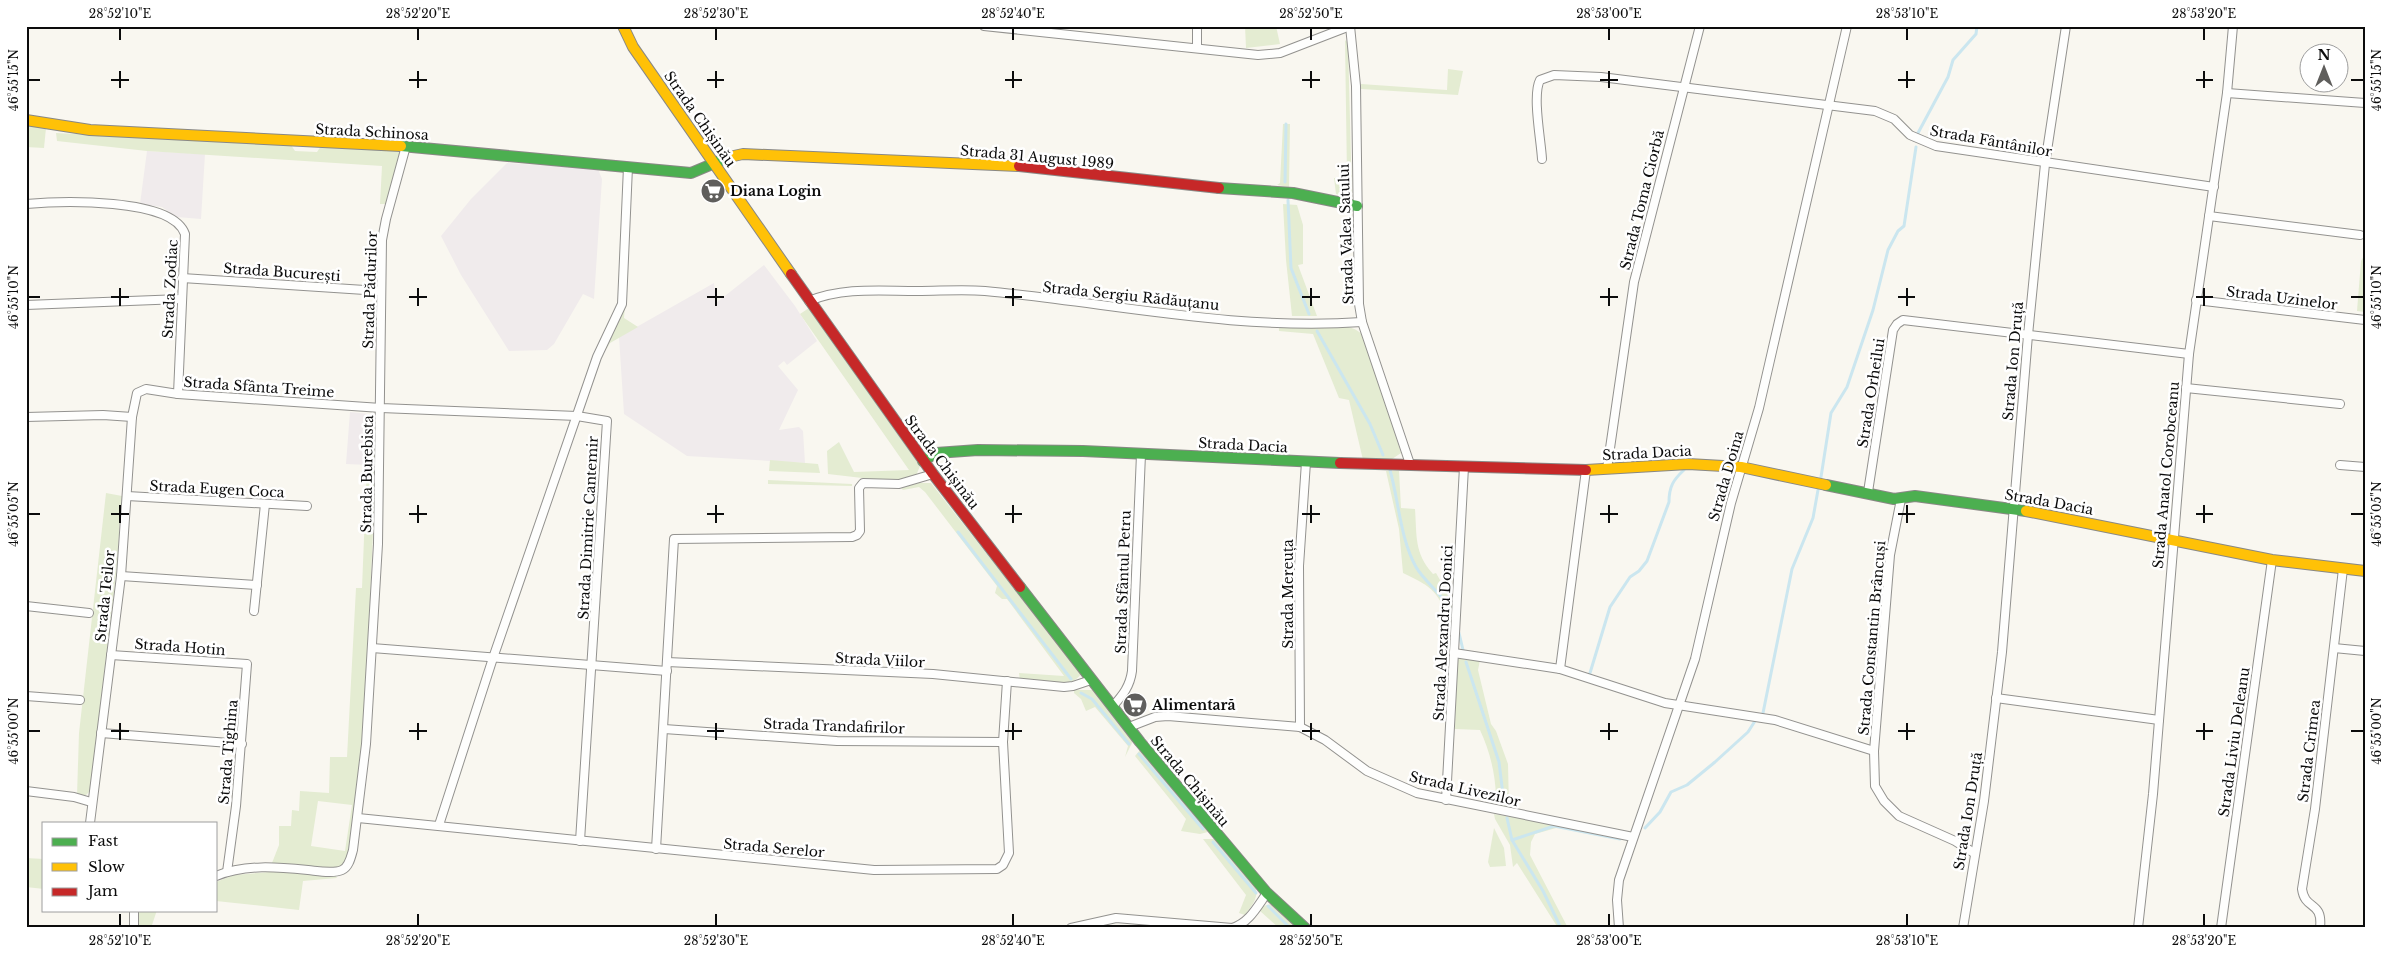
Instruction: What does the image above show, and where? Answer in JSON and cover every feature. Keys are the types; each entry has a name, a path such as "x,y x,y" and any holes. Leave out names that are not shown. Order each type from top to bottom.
{"street":[{"name":"Strada Chișinău","path":"623,26 633,47 809,301 923,461 1090,680 1209,826 1267,893 1304,928"},
{"path":"984,26 1258,54 1280,53 1350,26"},
{"path":"1197,26 1197,48"},
{"name":"Strada Valea Satului","path":"1350,26 1356,86 1357,206 1362,322 1410,464"},
{"name":"Strada Toma Ciorbă","path":"1606,469 1634,282 1700,26"},
{"name":"Strada Doina","path":"1619,928 1617,900 1619,880 1681,706 1695,659 1707,600 1741,467 1759,408 1847,26"},
{"name":"Strada Ion Druță","path":"1964,928 1974,853 1978,845 1981,828 1996,698 2045,164 2066,26"},
{"name":"Strada Anatol Corobceanu","path":"2138,928 2160,720 2189,354 2227,94 2234,26"},
{"path":"1542,158 1537,85 1545,77 1554,75 1601,77 1684,88"},
{"name":"Strada Fântânilor","path":"1684,88 1829,104 1886,114 1910,135 1936,146 2045,164 2214,188"},
{"path":"2227,94 2365,103"},
{"name":"Strada Schinosa","path":"26,120 90,130 406,146 691,173 714,163"},
{"name":"Strada Pădurilor","path":"381,408 380,291 384,226 406,146"},
{"name":"Strada 31 August 1989","path":"714,163 730,156 743,154 1032,167 1215,188 1293,193 1357,206"},
{"path":"439,825 493,658 597,357 622,304 628,167"},
{"name":"Strada Zodiac","path":"26,204 72,202 157,211 171,218 183,229 185,234 178,394"},
{"path":"2209,216 2360,235"},
{"name":"Strada București","path":"182,278 380,291"},
{"name":"Strada Sergiu Rădăuțanu","path":"809,301 830,293 858,291 984,291 1163,313 1260,322 1362,322"},
{"path":"26,305 181,299"},
{"name":"Strada Uzinelor","path":"2196,300 2365,320"},
{"name":"Strada Orheilui","path":"1868,492 1893,330 1903,320 2189,354"},
{"path":"2186,388 2340,404"},
{"name":"Strada Sfânta Treime","path":"137,393 146,389 178,394 381,408"},
{"name":"Strada Teilor","path":"90,822 120,576 132,417 137,393"},
{"name":"Strada Burebista","path":"358,818 366,744 372,648 381,408 578,416"},
{"path":"26,417 103,415 132,417"},
{"name":"Strada Dimitrie Cantemir","path":"578,416 607,421 580,841"},
{"name":"Strada Dacia","path":"923,461 936,453 978,450 1586,470 1688,464 1741,467 1868,492 1894,499 1915,496 2013,508 2272,560 2365,571"},
{"name":"Strada Sfântul Petru","path":"1113,706 1126,691 1131,681 1142,454"},
{"name":"Strada Mereuța","path":"1300,727 1300,549 1306,462"},
{"path":"2340,464 2365,467"},
{"name":"Strada Alexandru Donici","path":"1446,800 1464,466"},
{"path":"1560,670 1586,470"},
{"path":"656,849 674,538 852,537 857,535 860,530 859,488 863,482 899,484 933,474"},
{"name":"Strada Eugen Coca","path":"127,496 307,506"},
{"name":"Strada Constantin Brâncuși","path":"1901,499 1890,555 1874,751 1875,786 1884,801 1899,816 1955,841 1974,853"},
{"path":"254,611 266,504"},
{"name":"Strada Liviu Deleanu","path":"2221,928 2272,560"},
{"name":"Strada Crimea","path":"2320,928 2320,912 2303,898 2302,889 2315,808 2343,568"},
{"path":"120,576 257,585"},
{"path":"26,606 89,613"},
{"path":"372,648 592,666 667,667"},
{"path":"2334,648 2365,651"},
{"path":"1454,653 1560,670 1664,703 1775,720 1874,751"},
{"name":"Strada Hotin","path":"111,655 248,664"},
{"name":"Strada Tighina","path":"227,872 242,744 248,664"},
{"name":"Strada Viilor","path":"667,667 933,674 1073,686 1090,680"},
{"name":"Strada Serelor","path":"358,818 874,870 997,869 1003,865 1008,853 1003,742 1006,681"},
{"path":"26,696 80,700"},
{"path":"1996,698 2160,720"},
{"name":"Strada Livezilor","path":"1129,727 1155,718 1168,716 1300,727 1325,740 1367,771 1417,794 1633,837"},
{"name":"Strada Trandafirilor","path":"664,729 837,741 1003,742"},
{"path":"101,733 242,744"},
{"path":"26,791 74,797 92,802"},
{"path":"218,875 227,872 271,867 331,872 342,870 347,866 353,850 358,818"},
{"path":"1071,928 1116,918 1232,928 1241,925 1249,919 1267,893"},
{"path":"134,912 134,928"},
{"path":"1249,919 1250,928"}],"shaded area":[{"path":"147,151 205,154 201,219 177,217 162,207 140,204"},
{"path":"507,163 598,169 602,179 594,299 583,294 554,344 547,350 509,351 461,275 441,236 471,199"},
{"path":"764,265 795,306 817,341 787,365 784,361 778,366 798,390 779,430 799,427 803,431 805,463 687,456 624,414 619,337 714,283 716,303"},
{"path":"350,412 369,414 368,465 346,464"}],"green space":[{"path":"1245,26 1276,26 1280,44 1246,48"},
{"path":"1345,40 1348,43 1352,198 1336,194 1334,178 1347,177"},
{"path":"1448,69 1463,71 1458,95 1361,89 1361,84 1447,90"},
{"path":"26,124 46,128 44,148 26,147"},
{"path":"1283,124 1290,124 1289,187 1277,185 1280,183"},
{"path":"56,133 291,145 295,151 317,152 321,146 399,150 401,155 386,204 380,204 382,166 147,151 57,141"},
{"path":"1283,204 1297,205 1303,225 1303,264 1298,265 1317,316 1292,316"},
{"path":"2365,254 2365,312 2357,311 2361,261"},
{"path":"625,305 624,318 638,327 610,343 606,350"},
{"path":"809,308 920,466 915,478 888,481 828,474 827,451 839,442 854,472 909,470 800,314"},
{"path":"1326,324 1349,327 1359,331 1365,338 1401,453 1389,461 1363,460 1349,400 1339,398 1313,334 1279,331 1279,325"},
{"path":"369,414 374,414 378,420 364,735 348,858 343,865 336,868 272,863 279,845 279,826 291,826 292,810 299,811 300,791 329,793 330,757 347,757 356,588 362,588","holes":["318,801 352,805 345,851 311,846"]},
{"path":"770,460 818,464 820,473 769,471"},
{"path":"1386,471 1399,471 1401,508 1415,509 1419,551 1422,559 1433,574 1436,573 1452,601 1451,623 1438,597 1428,587 1403,573 1399,529"},
{"path":"768,480 852,484 852,486 768,484"},
{"path":"919,483 931,483 1081,674 1076,679 1062,684 1020,681 1019,673 1064,676 1007,599 1002,599 995,593 997,586 925,492 919,487 903,490 901,488"},
{"path":"106,493 122,496 116,574 90,791 85,796 77,795 79,733"},
{"path":"1456,660 1480,660 1478,670 1491,724 1496,731 1508,764 1509,808 1491,804 1488,800 1496,796 1493,770 1487,746 1480,730 1455,729"},
{"path":"1074,690 1093,690 1133,741 1125,757 1128,746 1095,707 1086,711 1081,699 1074,693"},
{"path":"1140,750 1208,832 1200,834 1181,831 1186,819 1135,756"},
{"path":"1494,814 1556,824 1556,828 1535,834 1531,842 1530,855 1568,928 1558,928 1517,863 1513,867 1510,845"},
{"path":"1494,828 1504,848 1506,866 1490,867 1488,862"},
{"path":"1203,839 1214,839 1254,883 1256,896 1245,915 1239,913 1246,895"},
{"path":"26,858 42,859 42,889 26,887"},
{"path":"283,871 335,875 337,878 303,881 299,910 218,901 218,881 234,875"},
{"path":"1271,904 1297,928 1279,928 1260,911 1264,906"},
{"path":"138,912 156,912 151,928 138,928"}],"waterway":[{"path":"1918,133 1948,77 1953,60 1976,34 1977,26"},
{"path":"1285,182 1286,124"},
{"path":"1821,477 1831,413 1847,387 1873,310 1888,250 1898,231 1904,226 1916,147"},
{"path":"1288,200 1291,268 1309,314"},
{"path":"1317,331 1370,424 1383,455"},
{"path":"1390,470 1403,532 1411,556 1419,572 1450,609"},
{"path":"1590,673 1610,607 1630,577 1639,571 1647,561 1669,502 1672,484 1684,470"},
{"path":"1763,713 1792,569 1813,518 1818,490"},
{"path":"958,532 1071,679"},
{"path":"1459,633 1463,650"},
{"path":"1466,662 1499,762 1504,803"},
{"path":"1081,693 1092,699 1129,744"},
{"path":"1645,828 1660,812 1671,792 1687,785 1715,762 1748,732 1755,721"},
{"path":"1139,754 1203,829"},
{"path":"1507,818 1512,840 1543,891 1561,928"},
{"path":"1512,840 1554,826 1620,839"},
{"path":"1213,842 1256,893"},
{"path":"1268,906 1290,928"}],"traffic: fast":[{"path":"401,146 691,173 729,157"},
{"path":"1219,188 1293,193 1357,206"},
{"path":"923,461 936,453 978,450 1083,451 1340,463"},
{"path":"1826,485 1894,499 1915,496 2026,511"},
{"path":"1020,587 1140,742 1267,893 1305,928"}],"traffic: slow":[{"path":"623,26 633,47 791,274"},
{"path":"26,120 90,130 401,146"},
{"path":"729,157 743,154 1019,166"},
{"path":"1586,470 1688,464 1741,467 1826,485"},
{"path":"2026,511 2272,560 2365,571"}],"traffic: jam":[{"path":"1019,166 1219,188"},
{"path":"791,274 933,474 1020,587"},
{"path":"1340,463 1586,470"}],"place":[{"name":"Diana Login","path":"713,191"},
{"name":"Alimentară","path":"1135,705"}]}
